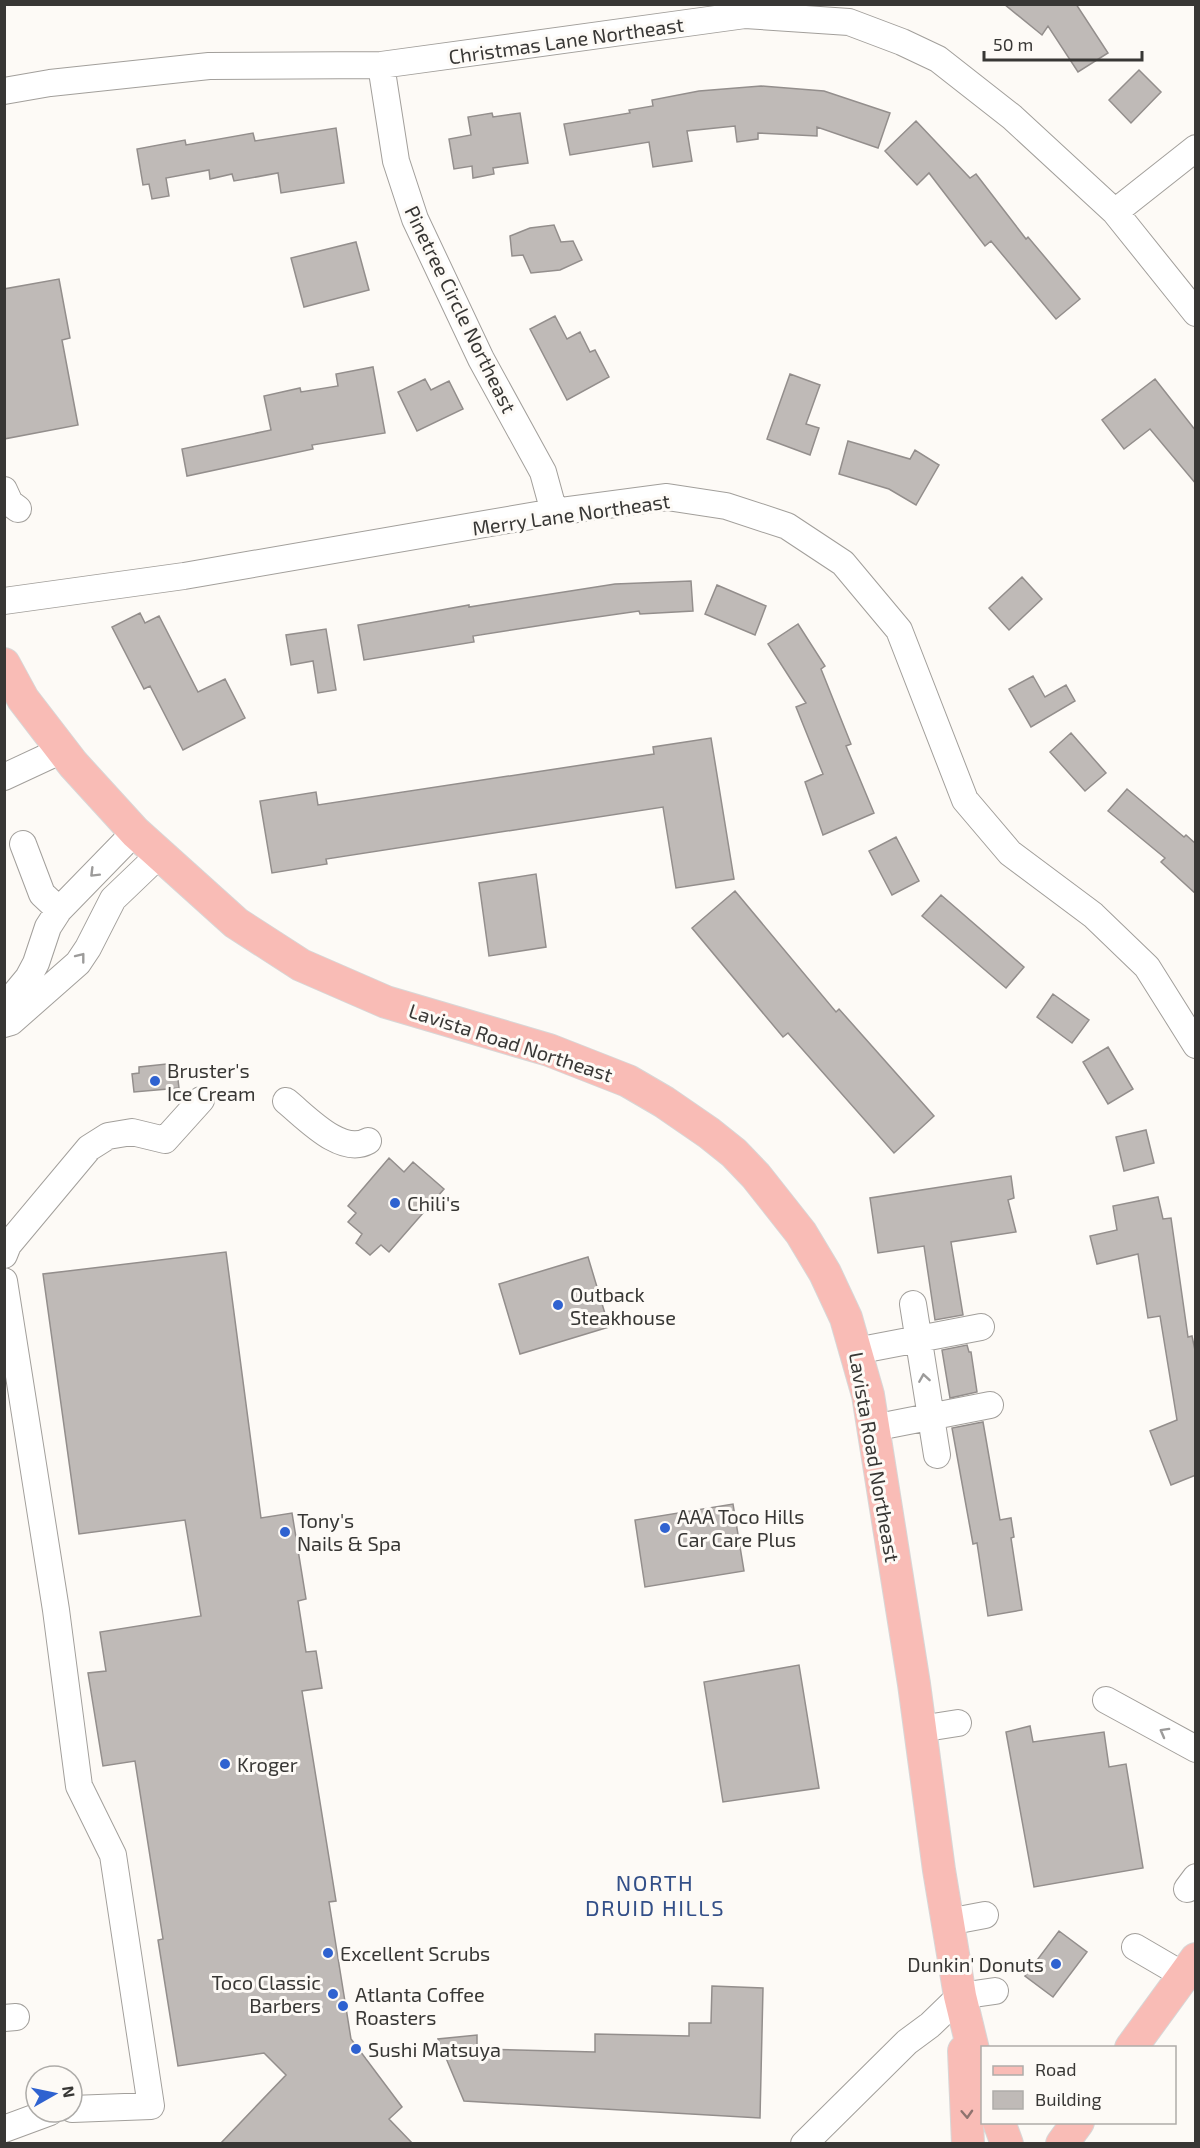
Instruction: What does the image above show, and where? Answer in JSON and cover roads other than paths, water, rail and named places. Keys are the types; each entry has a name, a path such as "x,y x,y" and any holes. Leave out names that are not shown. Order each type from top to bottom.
{"main road":[{"name":"Lavista Road Northeast","path":"4,663 23,699 62,750 135,832 236,923 301,964 386,1002 568,1056 628,1081 664,1102 734,1153 756,1176 801,1233 825,1273 846,1318 868,1395 961,2005 980,2070"},
{"path":"1132,2046 1189,1967"},
{"path":"961,2005 969,2144"},
{"path":"1000,2124 1007,2144"},
{"path":"1062,2144 1077,2124"}],"street":[{"name":"Christmas Lane Northeast","path":"4,91 50,83 209,66 381,65 745,15 849,22 902,42 938,59 1012,117 1115,212 1196,313"},
{"name":"Pinetree Circle Northeast","path":"381,65 396,161 415,219 481,359 543,472 554,512"},
{"path":"1115,212 1196,148"},
{"name":"Merry Lane Northeast","path":"4,600 184,576 554,512 667,497 726,506 787,526 843,563 899,630 965,800 1010,853 1094,915 1147,967 1196,1045"},
{"path":"4,777 62,750"},
{"path":"4,1006 28,978 36,963 48,927 59,910 135,832"},
{"path":"23,844 42,894 59,910"},
{"path":"4,1024 10,1022 78,963 113,899 159,855"},
{"path":"4,1031 16,1033 30,1025 36,1019 58,980"},
{"path":"4,1255 8,1245 89,1148 108,1136 132,1132 165,1140 201,1100"},
{"path":"286,1101 320,1129 340,1141 351,1146 368,1141"},
{"path":"4,1281 56,1610 79,1786 113,1855 151,2106 84,2109"},
{"path":"912,1304 937,1455"},
{"path":"856,1351 981,1328"},
{"path":"873,1428 990,1405"},
{"path":"1106,1700 1196,1749"},
{"path":"920,1729 958,1723"},
{"path":"948,1922 984,1915"},
{"path":"1135,1947 1189,1967"},
{"path":"804,2144 907,2042 961,2005 996,1991"},
{"path":"4,2129 24,2122"}],"place":[{"name":"Bruster's Ice Cream","path":"155,1081"},
{"name":"Chili's","path":"395,1203"},
{"name":"Outback Steakhouse","path":"558,1305"},
{"name":"AAA Toco Hills Car Care Plus","path":"665,1528"},
{"name":"Tony's Nails & Spa","path":"285,1532"},
{"name":"Kroger","path":"225,1764"},
{"name":"Excellent Scrubs","path":"328,1953"},
{"name":"Dunkin' Donuts","path":"1056,1964"},
{"name":"Toco Classic Barbers","path":"333,1994"},
{"name":"Atlanta Coffee Roasters","path":"343,2006"},
{"name":"Sushi Matsuya","path":"356,2049"}],"district":[{"name":"NORTH DRUID HILLS","path":"655,1895"}]}
